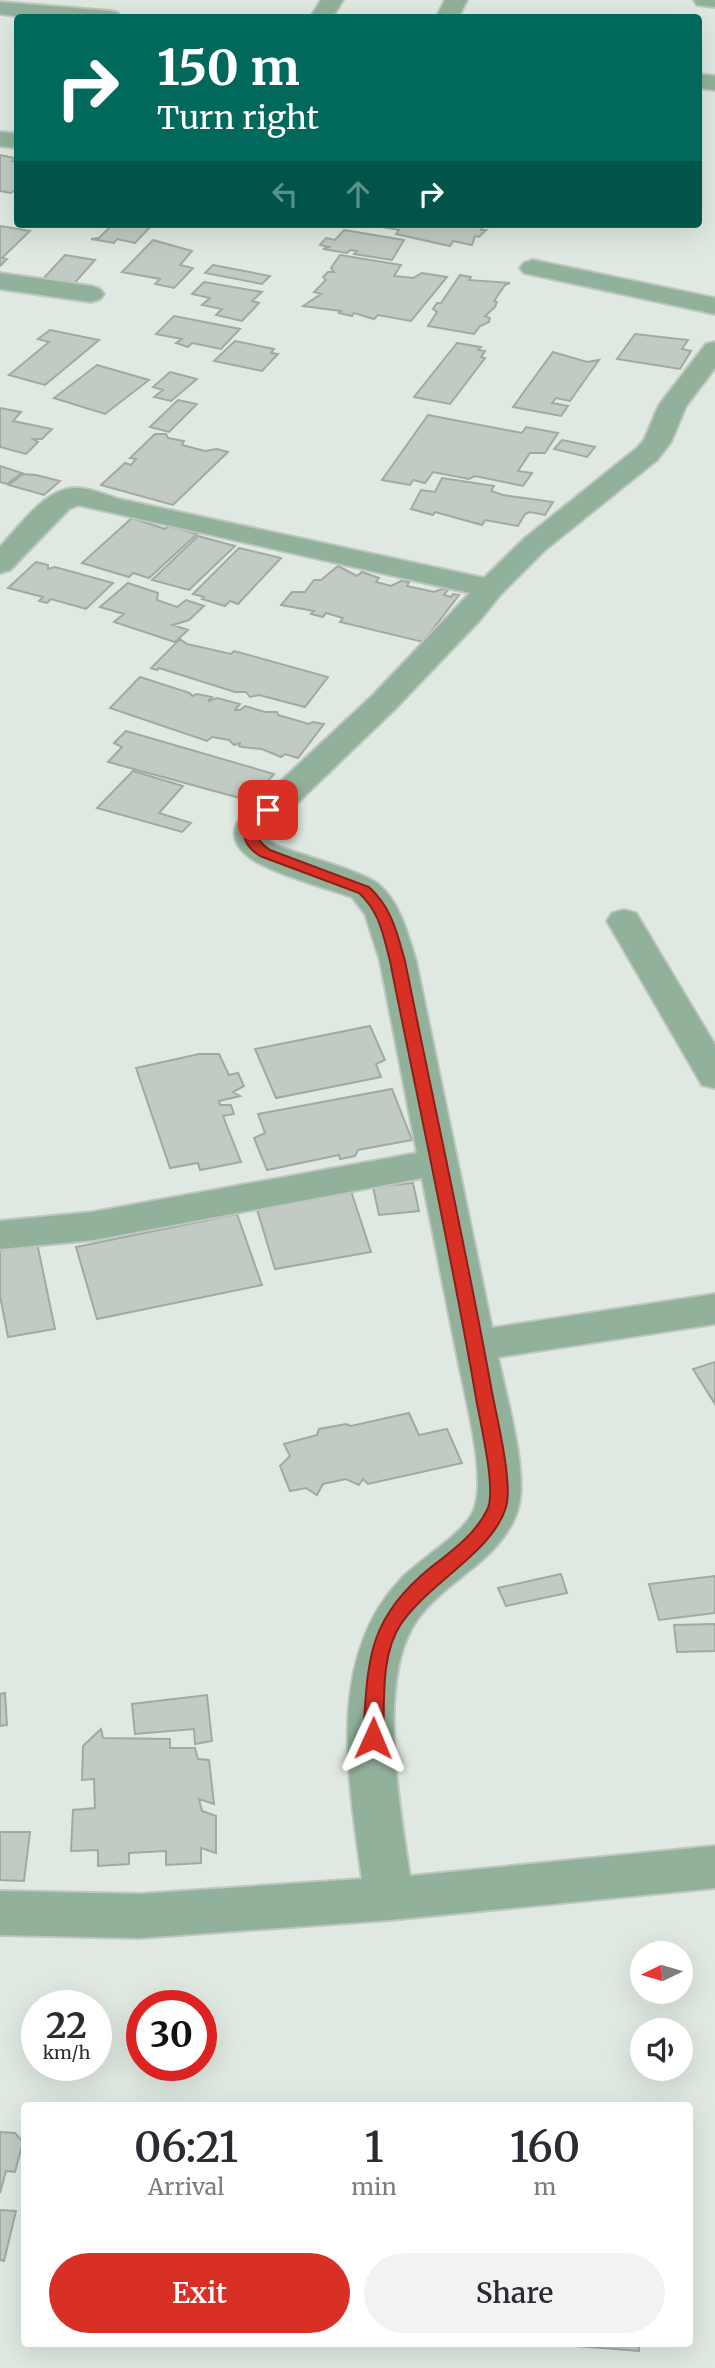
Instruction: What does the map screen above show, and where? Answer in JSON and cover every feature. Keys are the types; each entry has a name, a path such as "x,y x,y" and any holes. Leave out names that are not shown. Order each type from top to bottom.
{"street":[{"path":"705,0 715,1"},
{"path":"0,8 66,14"},
{"path":"533,268 715,306"},
{"path":"0,281 91,294"},
{"path":"389,1899 374,1785 373,1714 377,1661 391,1622 422,1585 463,1552 483,1531 498,1506 497,1467 438,1162 387,920 375,900 364,890 265,853 252,841 250,831 251,827 384,702 469,614 490,588 535,544 647,454 657,442 673,405 715,350"},
{"path":"0,564 59,503 79,496 113,506 490,588"},
{"path":"624,921 715,1076"},
{"path":"0,1235 93,1226 438,1162"},
{"path":"475,1346 715,1309"},
{"path":"0,1913 139,1916 389,1899 715,1867"}],"building":[{"path":"0,155 14,158 14,191 11,193 0,191"},
{"path":"0,226 30,231 2,258 7,259 0,266"},
{"path":"109,228 149,228 135,243 117,239 114,243 91,239 99,238"},
{"path":"388,228 486,230 479,237 475,236 472,245 453,241 450,246 396,234 399,230"},
{"path":"344,230 404,240 392,260 354,254 357,251 350,250 347,253 323,249 329,247 320,245 326,238 335,240"},
{"path":"153,240 192,251 180,265 193,268 174,288 155,284 160,279 122,272"},
{"path":"65,255 95,260 71,287 41,281"},
{"path":"340,255 401,265 394,276 413,278 422,273 447,277 411,321 378,315 374,319 354,313 352,316 339,313 341,311 303,306 321,294 314,292 326,280 323,277 328,272 334,272 331,268"},
{"path":"213,265 270,276 262,284 205,273"},
{"path":"460,275 471,277 469,280 510,283 505,285 494,301 497,302 495,307 485,316 490,318 489,322 480,326 474,334 428,326 437,312 433,309 437,303 441,303"},
{"path":"204,282 262,292 252,301 259,303 242,321 216,315 222,309 202,305 210,298 192,294"},
{"path":"174,316 240,329 221,349 192,343 188,347 176,343 182,339 156,334"},
{"path":"50,330 99,340 45,385 9,375 49,342 38,339"},
{"path":"635,334 688,340 682,349 691,351 680,369 617,359"},
{"path":"235,341 274,349 271,353 278,354 262,371 214,361"},
{"path":"457,343 481,347 478,350 485,351 481,357 485,358 450,404 414,397"},
{"path":"553,352 587,362 599,360 570,401 556,398 552,403 568,406 561,416 513,407"},
{"path":"97,365 149,380 105,414 54,398"},
{"path":"170,372 197,379 171,401 154,397 163,390 153,387"},
{"path":"178,400 197,404 169,432 150,427"},
{"path":"0,408 21,412 13,421 52,429 42,439 33,439 38,442 26,454 0,447"},
{"path":"428,415 522,433 526,427 558,433 545,453 530,453 518,471 532,473 523,486 475,476 469,479 433,472 425,483 413,480 410,485 382,480"},
{"path":"155,434 166,434 168,438 184,441 182,445 205,451 217,449 228,452 173,505 101,485 125,463 131,465 136,459 130,458"},
{"path":"562,440 595,447 587,457 554,449"},
{"path":"0,466 22,473 7,484 0,482"},
{"path":"23,474 60,481 44,495 9,485"},
{"path":"442,478 494,486 491,491 503,495 553,502 545,515 530,512 525,514 518,526 485,520 482,525 435,512 433,515 411,509 421,490 435,492"},
{"path":"132,518 165,529 168,526 197,534 149,578 133,573 129,577 82,563"},
{"path":"198,536 235,546 189,590 152,580"},
{"path":"239,548 281,558 238,604 230,601 225,606 193,594"},
{"path":"36,562 48,565 48,569 55,567 113,583 86,609 51,599 47,603 39,601 43,597 8,588"},
{"path":"338,566 357,576 362,572 379,578 376,582 391,586 401,581 409,582 407,586 434,592 448,590 444,595 451,597 453,594 459,595 423,642 340,622 343,618 326,613 323,617 311,614 314,611 281,605 292,592 305,592 314,580 321,580"},
{"path":"128,583 158,593 157,600 177,607 186,600 204,606 189,620 173,625 188,630 175,642 114,622 124,614 100,607"},
{"path":"180,639 187,644 231,654 234,651 328,677 305,707 259,695 250,697 246,692 235,692 159,668 151,668"},
{"path":"140,677 190,693 192,696 197,694 212,697 208,701 217,698 240,704 235,710 245,706 265,712 277,712 278,715 309,724 324,724 298,758 285,754 281,757 262,749 242,747 239,746 240,743 234,745 229,740 212,737 207,741 110,708"},
{"path":"126,731 274,774 251,801 108,762 122,747 114,743"},
{"path":"133,771 183,786 159,813 191,823 182,832 97,808"},
{"path":"370,1026 385,1060 376,1064 381,1077 276,1098 255,1049"},
{"path":"199,1054 219,1054 229,1075 238,1073 244,1086 233,1092 240,1096 219,1101 220,1105 231,1105 234,1114 223,1116 241,1162 200,1170 198,1163 170,1168 136,1068"},
{"path":"392,1089 412,1140 358,1150 355,1156 340,1159 339,1155 267,1170 254,1138 265,1133 258,1114"},
{"path":"413,1183 419,1211 379,1215 373,1187"},
{"path":"351,1191 371,1252 275,1269 256,1206"},
{"path":"237,1214 262,1285 97,1319 76,1247"},
{"path":"37,1243 55,1329 8,1337 0,1296 0,1250"},
{"path":"715,1362 715,1404 693,1369"},
{"path":"409,1413 419,1435 447,1429 462,1463 368,1484 363,1479 359,1485 346,1479 323,1484 317,1495 306,1488 290,1491 280,1466 290,1456 284,1444 317,1435 319,1429 346,1424 351,1426"},
{"path":"561,1574 567,1593 506,1606 498,1588"},
{"path":"715,1576 715,1613 659,1620 649,1584"},
{"path":"715,1624 715,1651 677,1652 674,1625"},
{"path":"5,1693 7,1725 0,1726 0,1694"},
{"path":"207,1695 212,1741 195,1744 194,1729 135,1734 132,1704"},
{"path":"101,1729 103,1738 170,1739 170,1748 195,1748 198,1759 209,1760 214,1804 199,1799 202,1811 216,1816 216,1853 201,1848 201,1863 166,1865 166,1851 129,1853 129,1864 98,1866 98,1850 71,1851 73,1810 95,1808 94,1779 82,1780 83,1746"},
{"path":"0,1832 30,1832 24,1881 0,1880"},
{"path":"0,2132 15,2133 21,2140 21,2150 15,2172 6,2171 0,2193"},
{"path":"0,2210 16,2211 4,2261 0,2260"},
{"path":"588,2347 639,2347 639,2351"}],"route":[{"path":"268,810 251,827 250,837 256,846 265,853 364,890 375,900 387,920 398,961 486,1399 497,1467 498,1506 483,1531 463,1552 422,1585 391,1622 377,1661 373,1738"}]}
